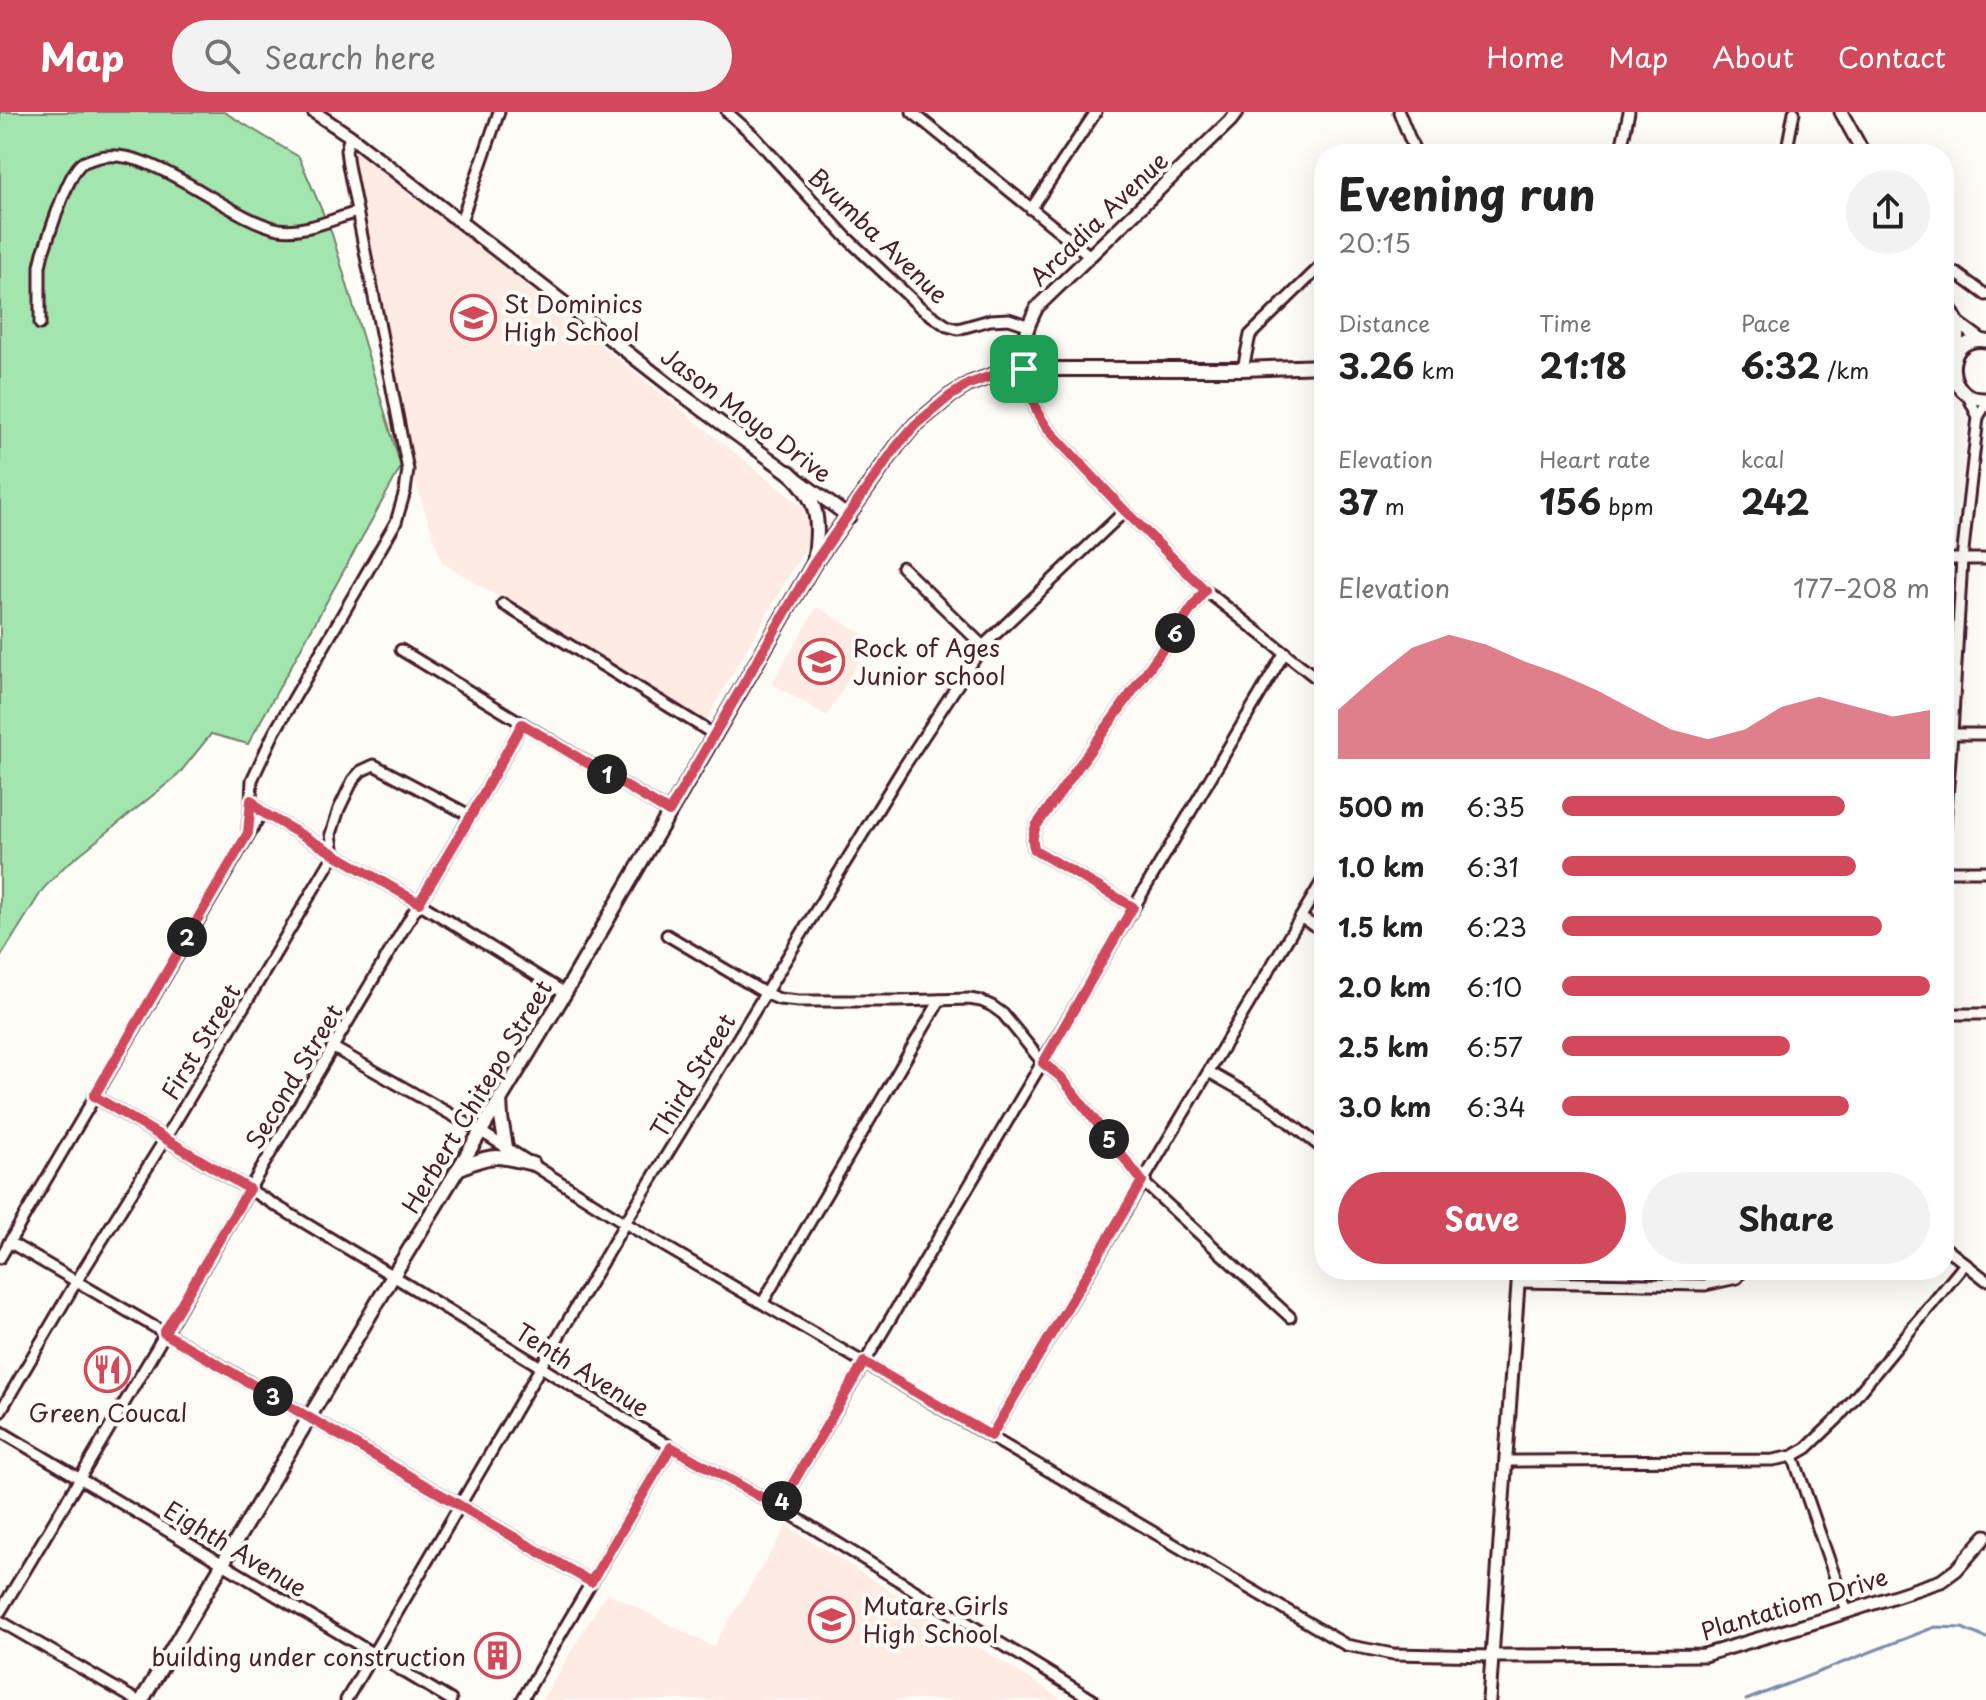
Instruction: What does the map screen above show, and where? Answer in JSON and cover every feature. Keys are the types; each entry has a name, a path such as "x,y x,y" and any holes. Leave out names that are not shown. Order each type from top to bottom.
{"main road":[{"name":"Herbert Chitepo Street","path":"139,1700 565,993 813,565 915,425 969,384 1005,371 1314,366"},
{"path":"789,472 801,483 813,505 818,537 813,565"},
{"path":"500,1098 506,1147"},
{"path":"458,1169 494,1156 533,1164"}],"street":[{"name":"Jason Moyo Drive","path":"314,112 461,221 677,391 849,517"},
{"path":"461,221 499,112"},
{"name":"Bvumba Avenue","path":"727,112 753,135 846,237 921,308 947,326 958,329 990,320 1009,319 1027,325"},
{"path":"912,112 1090,256"},
{"path":"1031,209 1096,112"},
{"name":"Arcadia Avenue","path":"1027,325 1037,307 1237,112"},
{"path":"1399,112 1412,144"},
{"path":"1622,144 1629,112"},
{"path":"1788,144 1794,112"},
{"path":"1841,112 1859,144"},
{"path":"248,833 252,780 274,733 396,522 405,491 408,470 346,150 350,136"},
{"path":"40,324 40,266 43,253 72,175 82,163 99,156 121,155 151,166 185,181 258,222 281,229 304,228 357,212"},
{"path":"1243,369 1250,335 1314,273"},
{"path":"1954,273 1986,295"},
{"path":"1954,316 1958,323 1983,341"},
{"path":"1954,346 1958,323"},
{"path":"1027,325 1024,369 1037,412 1047,428 1205,590 1314,676"},
{"path":"1954,355 1970,342 1983,341"},
{"path":"1954,384 1986,402 1978,417 1954,659"},
{"path":"1967,394 1978,417"},
{"name":"Third Street","path":"346,1700 625,1223 903,768 983,646 1125,511"},
{"path":"1954,559 1986,559"},
{"path":"902,567 983,646"},
{"path":"1133,907 1035,850 1033,836 1036,826 1205,590"},
{"path":"503,604 715,735"},
{"path":"401,650 669,812"},
{"path":"779,1507 1285,652"},
{"name":"Second Street","path":"0,1612 471,816 522,724"},
{"path":"1954,734 1986,734"},
{"path":"334,855 331,834 339,809 353,780 361,771 374,765 471,816"},
{"path":"251,800 262,812 565,993"},
{"path":"0,1258 262,812"},
{"name":"First Street","path":"0,1412 334,855"},
{"path":"1954,871 1986,871"},
{"path":"991,1436 1314,895"},
{"path":"1301,918 1314,925"},
{"path":"667,935 779,999 969,999 992,1006 1013,1024 1043,1063 1061,1077 1142,1181 1290,1317"},
{"path":"763,1302 940,1000"},
{"path":"1954,1014 1986,1014"},
{"path":"332,1047 480,1131 625,1223 1346,1645 1393,1654 1492,1656"},
{"path":"1209,1072 1267,1105 1314,1142"},
{"name":"Tenth Avenue","path":"94,1096 671,1447 779,1507 1093,1700"},
{"path":"9,1242 591,1582"},
{"path":"1954,1255 1986,1280"},
{"path":"1954,1277 1965,1264"},
{"path":"1489,1700 1518,1280"},
{"path":"1601,1280 1705,1285 1728,1280"},
{"path":"1506,1461 1773,1460 1793,1456 1807,1448 1838,1418 1952,1280"},
{"name":"Eighth Avenue","path":"0,1431 451,1700"},
{"path":"522,1700 671,1447"},
{"path":"1793,1456 1847,1612"},
{"name":"Plantatiom Drive","path":"1492,1656 1704,1655 1941,1581 1956,1570 1986,1536"},
{"path":"0,1621 139,1700"}],"shaded area":[{"name":"St Dominics High School","path":"357,150 805,509 809,541 704,723 442,562 413,475 350,158"},
{"name":"Rock of Ages Junior school","path":"817,607 871,639 827,716 772,683"},
{"name":"Mutare Girls High School","path":"787,1526 1060,1699 542,1700 607,1592 713,1647"}],"green space":[{"path":"0,112 224,112 299,157 332,234 401,467 248,744 211,734 178,775 64,867 43,889 0,958"}],"waterway":[{"path":"1746,1700 1935,1627 1962,1628 1986,1638"}],"place":[{"name":"St Dominics High School","path":"473,317"},
{"name":"Rock of Ages Junior school","path":"822,661"},
{"name":"Green Coucal","path":"108,1370"},
{"name":"Mutare Girls High School","path":"832,1619"},
{"name":"building under construction","path":"497,1656"}],"route":[{"path":"1024,369 1037,412 1047,428 1205,590 1036,826 1033,836 1035,850 1133,907 1043,1063 1061,1077 1142,1181 991,1436 864,1362 779,1507 671,1447 591,1582 164,1333 249,1189 94,1096 248,833 251,800 262,812 419,903 522,724 669,812 813,565 897,446 915,425 969,384 1005,371 1024,369"}]}
